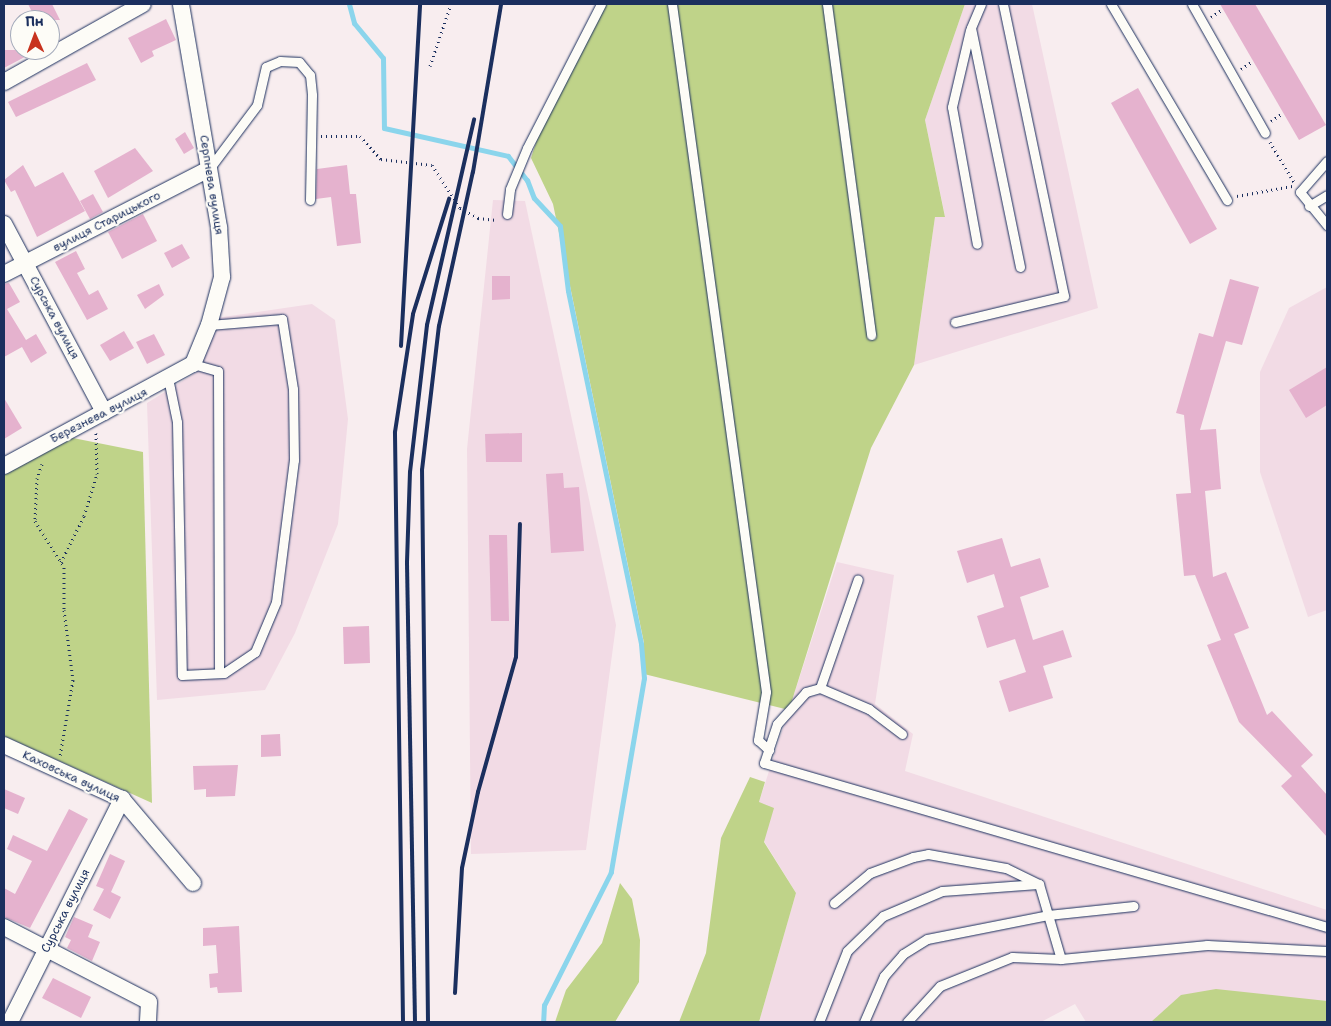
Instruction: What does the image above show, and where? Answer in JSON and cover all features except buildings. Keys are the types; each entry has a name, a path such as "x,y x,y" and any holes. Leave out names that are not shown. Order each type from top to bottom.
{"street":[{"path":"4,82 143,4"},
{"name":"Серпнева вулиця","path":"181,4 209,169 222,277 209,325 193,364"},
{"name":"вулиця Старицького","path":"4,274 209,169"},
{"name":"Сурська вулиця","path":"4,224 26,263 100,414"},
{"name":"Березнева вулиця","path":"4,466 193,364"},
{"name":"Каховська вулиця","path":"4,745 122,799 193,883"},
{"name":"Сурська вулиця","path":"10,1022 122,799"},
{"path":"4,927 149,1002 148,1022"}],"lane":[{"path":"507,214 510,189 526,148 601,4"},
{"path":"672,4 766,692 758,740 768,750"},
{"path":"827,4 872,335"},
{"path":"976,244 952,107 971,28 981,4"},
{"path":"955,322 1064,296 1003,4"},
{"path":"1110,4 1227,200"},
{"path":"1192,4 1265,133"},
{"path":"971,28 1020,267"},
{"path":"209,169 257,105 266,67 280,61 299,62 310,75 308,134 310,200"},
{"path":"1327,161 1300,192 1309,206 1327,225"},
{"path":"1309,206 1327,195"},
{"path":"168,378 177,422 182,675 219,673 256,652 276,602 294,460 293,389 282,319 209,325"},
{"path":"193,364 218,371 219,673"},
{"path":"820,688 858,579"},
{"path":"902,734 869,709 820,688 806,692 777,724 764,763 1327,927"},
{"path":"834,903 884,866 928,854 1006,868 1039,884 1061,959"},
{"path":"819,1022 848,951 883,916 942,891 1039,884"},
{"path":"864,1022 884,976 914,946 940,935 1048,915 1134,906"},
{"path":"907,1022 940,986 1012,957 1061,959 1207,945 1327,951"}],"path":[{"path":"430,66 451,4"},
{"path":"1227,200 1245,192 1297,186 1265,133"},
{"path":"308,134 360,136 380,159 432,165 460,208 478,218 499,220 507,214"},
{"path":"61,562 84,516 97,474 100,414"},
{"path":"52,440 37,478 35,521 61,562 74,680 58,769"}],"shaded area":[{"path":"965,4 1032,4 1098,308 914,365 935,217 945,216 925,120"},
{"path":"493,200 525,201 616,625 586,850 471,854 467,449"},
{"path":"1327,287 1327,610 1308,617 1260,472 1260,372 1289,308"},
{"path":"312,304 335,320 348,419 338,524 295,633 265,690 157,700 147,403 197,372 202,320"},
{"path":"837,562 894,575 875,704 913,734 905,771 1327,910 1327,1022 1086,1022 1075,1004 1041,1022 759,1022 796,893 764,841 759,802"}],"green space":[{"path":"601,4 965,4 925,120 945,217 935,217 914,365 871,448 789,710 644,674 644,643 553,204 531,158 553,90"},
{"path":"73,438 143,452 152,803 4,736 4,475"},
{"path":"750,777 765,782 759,802 774,808 764,842 796,893 759,1022 679,1022 706,953 721,838"},
{"path":"620,883 632,899 640,940 639,982 615,1022 555,1022 566,990 602,943"},
{"path":"1216,989 1327,1001 1327,1022 1151,1022 1181,995"}],"waterway":[{"path":"349,4 354,23 383,58 384,128 508,156 527,180 534,198 560,226 568,291 641,644 644,678 611,872 544,1005 543,1022"}],"railway":[{"path":"401,346 420,4"},
{"path":"428,1022 422,470 439,326 473,172 501,4"},
{"path":"415,1022 407,562 410,472 427,325 474,119"},
{"path":"403,1022 395,432 413,314 449,199"},
{"path":"455,993 462,868 478,792 516,657 520,524"}]}
